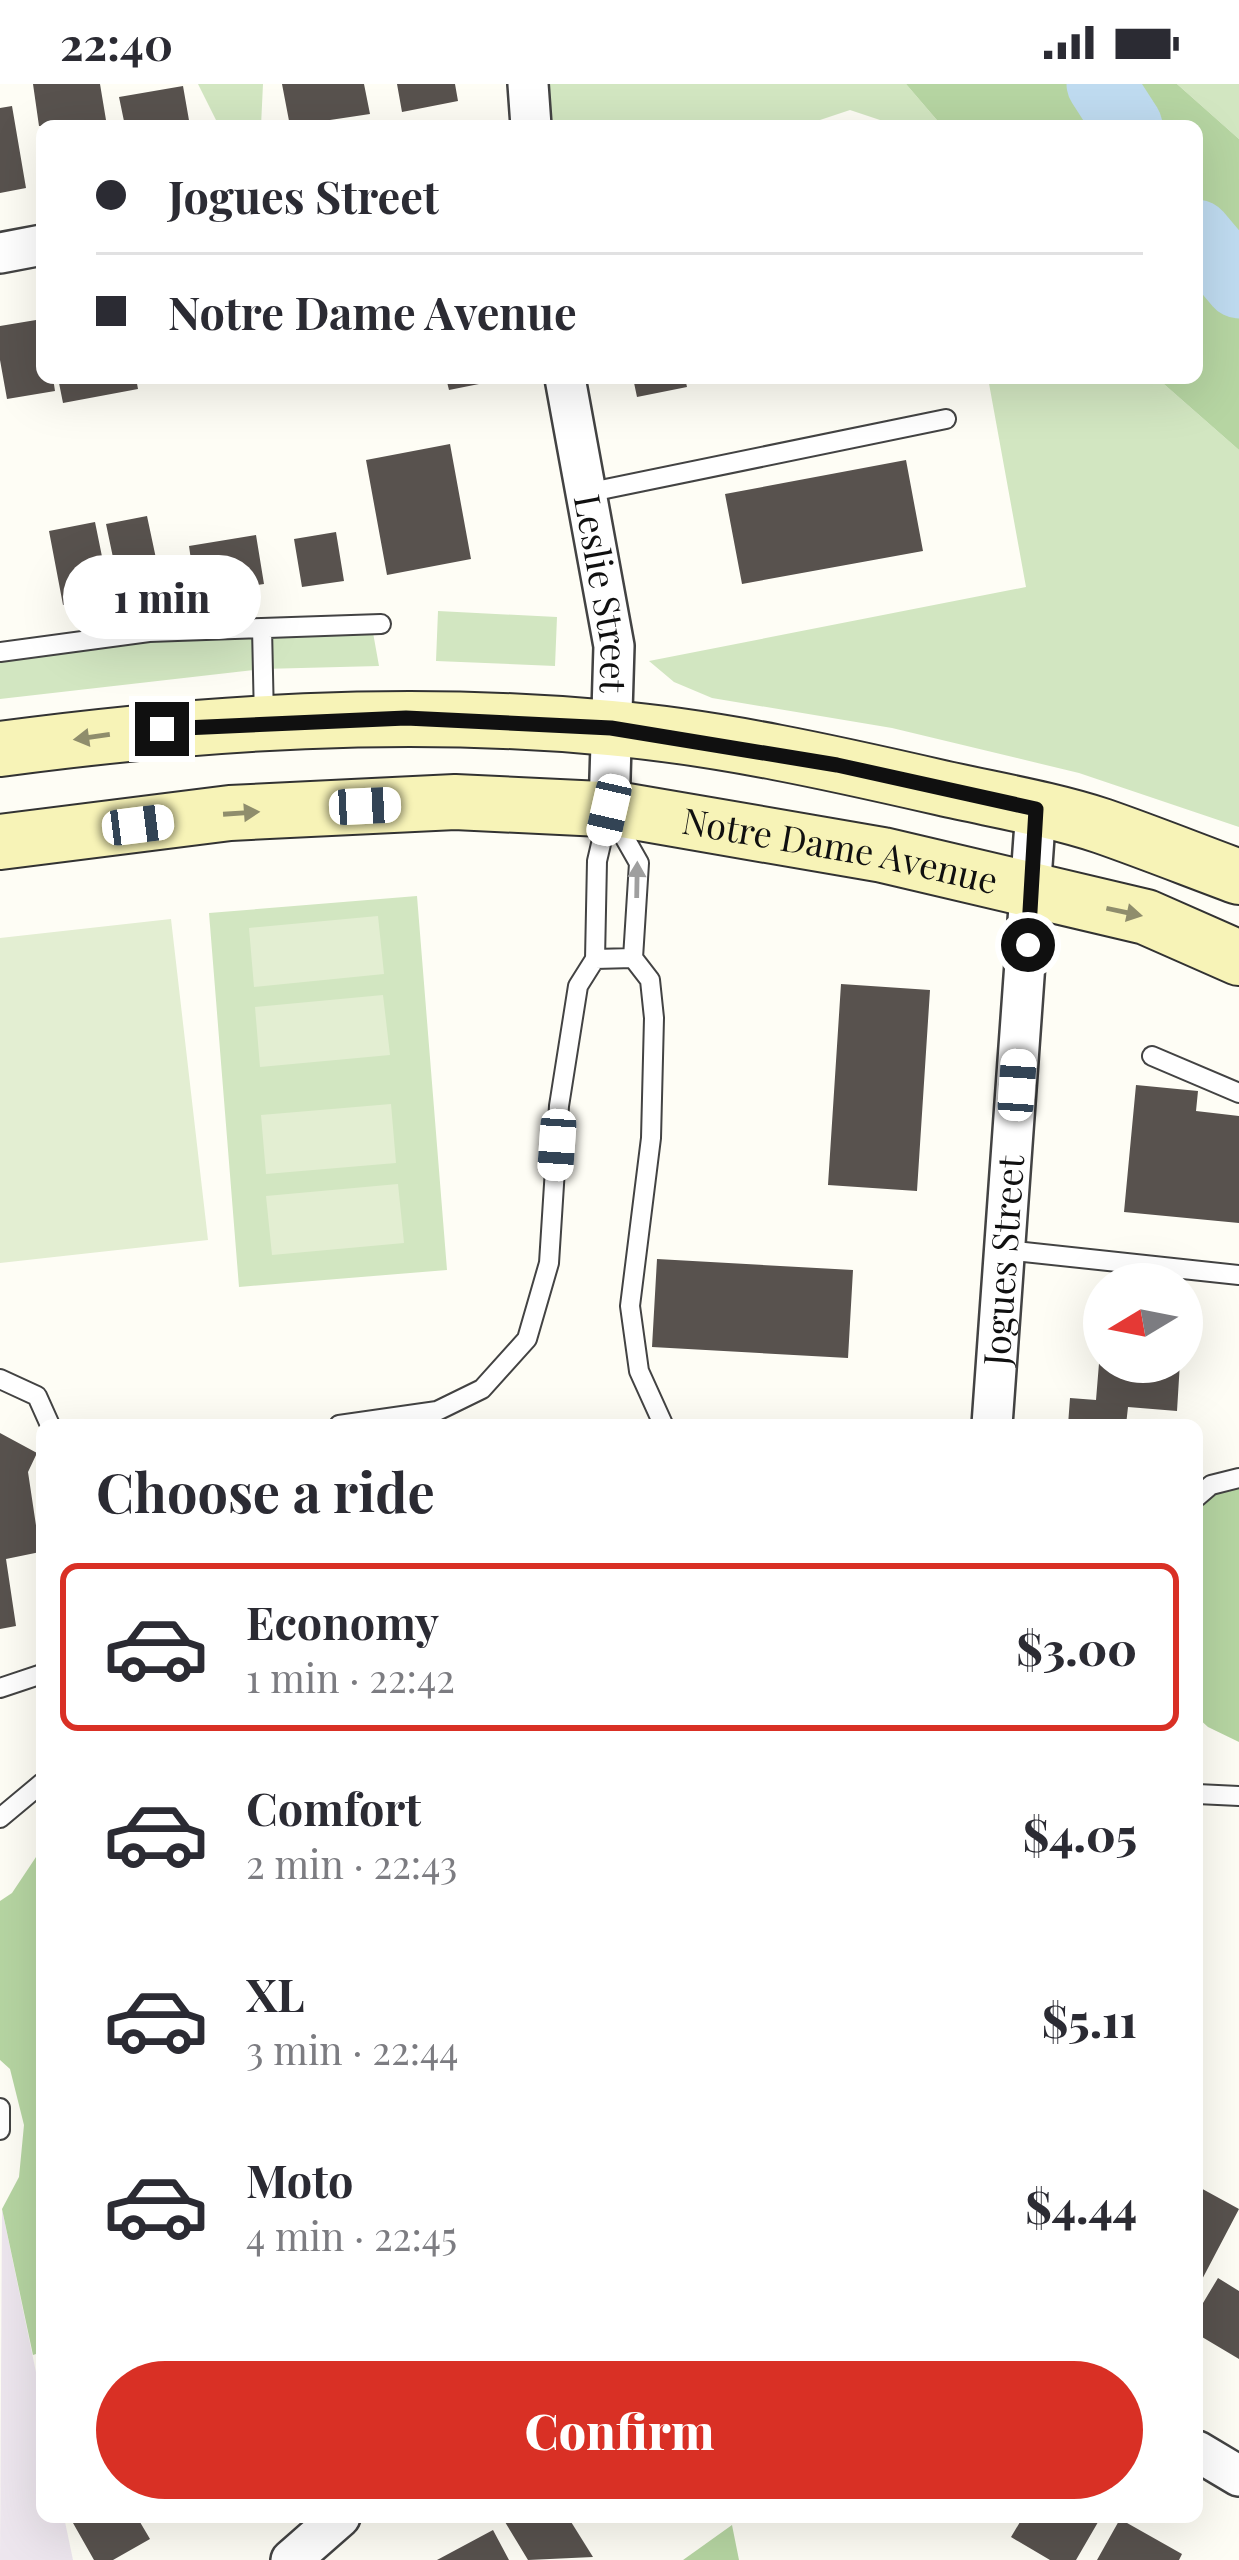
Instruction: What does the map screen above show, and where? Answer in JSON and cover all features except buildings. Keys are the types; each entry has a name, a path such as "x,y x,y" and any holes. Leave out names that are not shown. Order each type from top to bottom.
{"main road":[{"path":"0,749 125,732 406,718 611,728 873,772 1036,809 1098,825 1239,877"},
{"name":"Notre Dame Avenue","path":"0,842 230,813 455,802 609,810 884,855 1146,916 1239,958"}],"street":[{"path":"528,84 531,120"},
{"path":"0,253 36,246"},
{"name":"Leslie Street","path":"566,384 614,646 609,810"},
{"name":"Jogues Street","path":"992,1419 1036,809"},
{"path":"1203,2455 1239,2476"},
{"path":"291,2560 333,2523"}],"lane":[{"path":"586,493 946,419"},
{"path":"0,652 149,632 381,625"},
{"path":"262,628 264,723"},
{"path":"609,810 639,863 633,958 650,980 654,1018 651,1138 630,1306 639,1371 661,1419"},
{"path":"436,1418 482,1389 527,1339 549,1263 560,1106 578,986 595,959 597,861 609,810"},
{"path":"595,959 633,958"},
{"path":"1152,1056 1239,1093"},
{"path":"1005,1250 1239,1275"},
{"path":"0,1379 37,1396 47,1419"},
{"path":"1203,1492 1239,1478"},
{"path":"0,1688 36,1676"},
{"path":"0,1818 36,1788"},
{"path":"1203,1794 1239,1796"},
{"path":"0,2108 0,2130"}],"shaded area":[{"path":"2,2209 36,2372 36,2523 65,2523 73,2560 0,2560"}],"green space":[{"path":"198,84 263,84 261,120 216,120"},
{"path":"530,84 906,84 937,120 880,120 850,110 820,120 533,120"},
{"path":"906,84 1177,84 1239,139 1239,450 1164,384 1203,384 1203,120 937,120"},
{"path":"1177,84 1239,84 1239,139"},
{"path":"989,384 1164,384 1239,450 1239,827 1079,773 892,728 712,698 674,682 649,661 1026,587"},
{"path":"438,611 557,617 555,666 436,661"},
{"path":"372,627 379,666 262,669 0,699 0,655 149,634"},
{"path":"417,896 447,1270 239,1287 209,913"},
{"path":"378,916 384,974 254,987 249,928"},
{"path":"171,919 208,1240 0,1263 0,938"},
{"path":"383,995 390,1055 260,1067 255,1007"},
{"path":"391,1104 396,1163 266,1174 261,1115"},
{"path":"398,1184 404,1243 272,1255 266,1196"},
{"path":"1239,1483 1239,1742 1203,1722 1203,1498"},
{"path":"36,1857 33,2355 2,2209 19,2177 24,2125 10,2069 0,2060 0,1901 12,1893"},
{"path":"732,2525 739,2560 683,2560"}],"waterway":[{"path":"1101,84 1124,120"},
{"path":"1203,241 1239,284"}],"route":[{"path":"162,729 406,718 611,728 837,765 1036,809 1028,945"}]}
